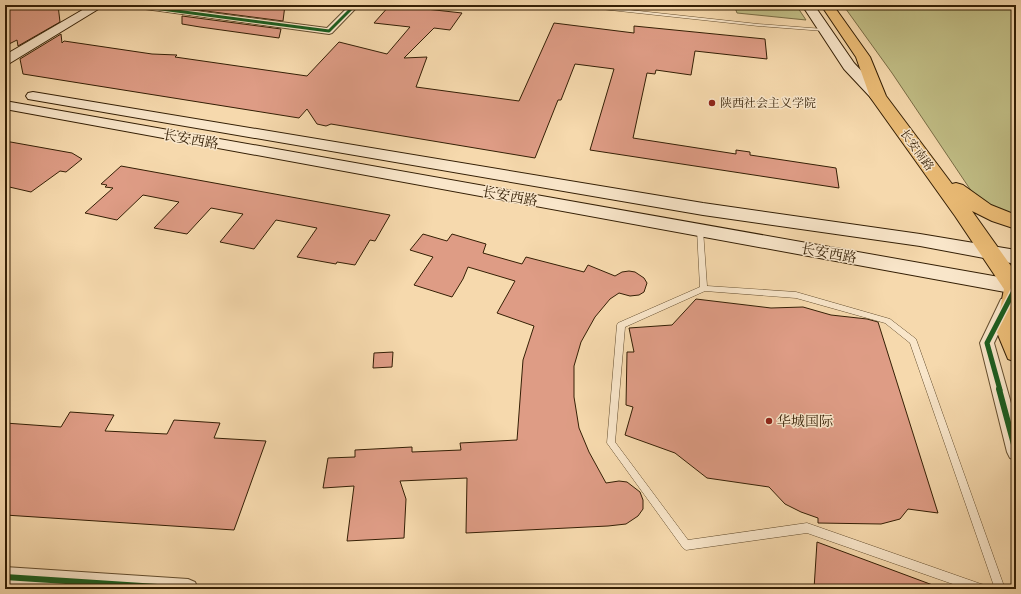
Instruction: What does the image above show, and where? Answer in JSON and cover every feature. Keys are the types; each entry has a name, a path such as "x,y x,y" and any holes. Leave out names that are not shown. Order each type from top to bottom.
{"main road":[{"path":"5,60 99,5"},
{"path":"808,5 849,66 878,97"},
{"name":"长安南路","path":"827,5 863,57 878,97 926,161 1016,288"},
{"name":"长安西路","path":"5,92 703,208 920,240 1016,257"},
{"name":"长安西路","path":"5,105 1016,288"},
{"path":"926,161 979,208 995,216 1016,222"},
{"path":"1016,288 1008,330 1016,352"}],"street":[{"path":"131,5 329,31 355,5"},
{"path":"1016,288 986,343 1016,452"},
{"path":"5,577 188,589"}],"lane":[{"path":"573,5 758,25 824,30"},
{"path":"700,230 704,288"},
{"path":"981,589 807,528 686,546 612,443 621,325 704,288 796,296 887,321 914,341 1000,589"}],"shaded area":[{"path":"734,5 796,5 806,20 737,13"},
{"path":"843,5 1016,5 1016,219 976,198 892,73"}],"building":[{"path":"5,5 58,5 60,22 18,46 17,40 5,46"},
{"path":"183,5 285,5 283,21 183,8"},
{"path":"390,5 462,13 450,30 434,28 404,58 427,57 416,87 519,101 554,23 634,33 634,26 765,39 767,59 695,51 691,75 656,70 655,74 647,73 633,138 736,154 736,150 750,152 750,155 836,168 839,188 590,150 614,69 575,64 561,100 558,100 535,158 331,124 326,126 317,124 307,109 299,118 23,74 20,59 61,34 62,43 64,41 152,54 177,55 175,57 307,76 339,42 387,54 410,27 374,23"},
{"path":"182,16 281,29 279,38 182,24"},
{"path":"5,141 72,153 82,159 66,172 60,171 31,192 5,186"},
{"path":"121,166 390,215 375,241 370,240 355,265 337,262 336,264 297,257 317,228 276,220 254,249 220,242 243,214 211,208 187,234 154,228 179,202 143,195 117,220 85,213 113,188 105,187 107,185 101,184"},
{"path":"423,234 447,241 452,234 486,244 483,253 522,264 526,257 584,272 588,265 615,276 622,272 629,271 635,272 644,278 647,283 644,292 639,295 630,296 619,293 610,299 595,317 581,342 574,366 574,397 579,428 589,452 606,483 619,481 627,482 640,492 643,500 643,509 638,516 626,524 608,526 466,533 467,478 400,481 406,499 404,538 347,541 354,486 323,488 328,458 355,457 355,450 412,447 412,452 461,450 460,443 517,440 523,360 534,326 497,313 515,281 468,267 463,279 452,297 414,285 433,257 410,250"},
{"name":"华城国际","path":"696,299 771,308 803,307 831,315 867,319 878,322 938,513 908,509 900,519 881,524 818,523 818,518 785,504 769,487 707,478 675,453 625,435 633,407 626,405 627,352 634,352 629,328 672,325"},
{"path":"393,352 392,367 373,368 374,353"},
{"path":"70,412 114,415 105,431 167,434 174,420 220,423 214,438 266,441 234,530 5,515 5,423 61,427"},
{"path":"817,542 938,587 937,589 814,589"}],"cycle path":[{"path":"131,5 329,31 355,5"},
{"path":"1016,287 987,343 1016,452"},
{"path":"5,577 188,589"}],"place":[{"name":"陕西社会主义学院","path":"712,103"},
{"name":"华城国际","path":"769,421"}]}
